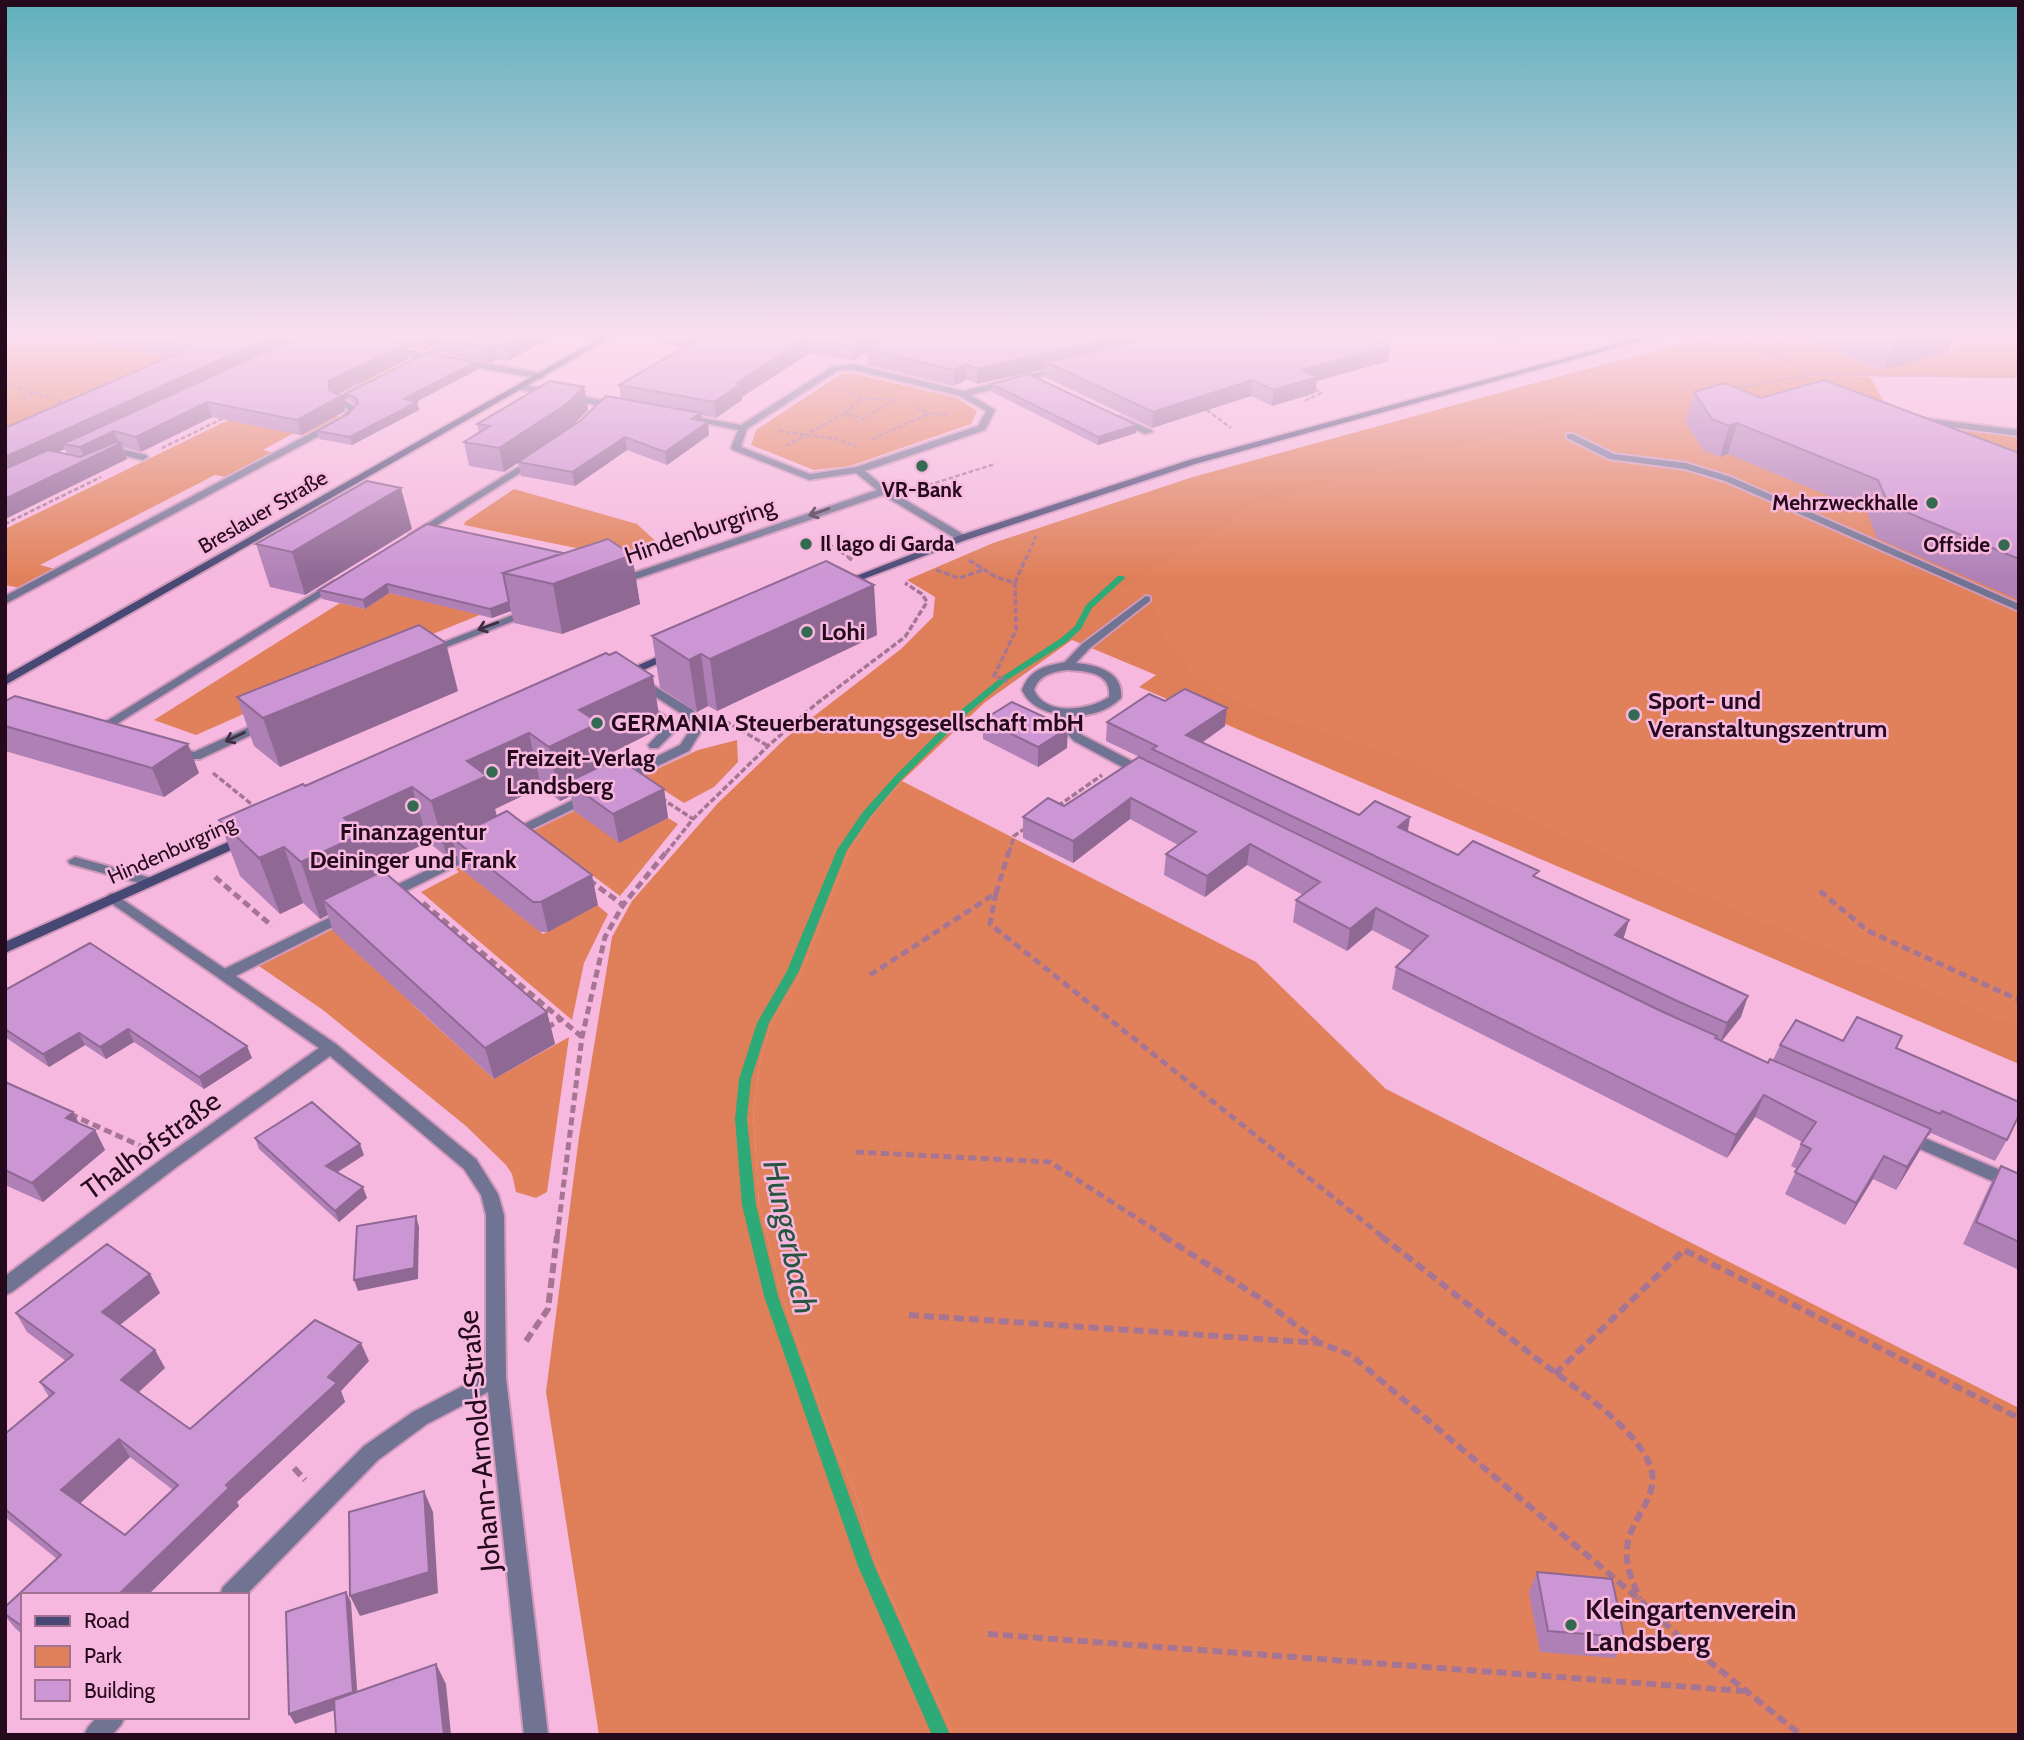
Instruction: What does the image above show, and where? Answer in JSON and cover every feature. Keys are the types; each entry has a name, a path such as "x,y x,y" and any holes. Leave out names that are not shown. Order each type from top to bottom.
{"main road":[{"name":"Breslauer Straße","path":"5,681 471,415"},
{"path":"831,588 962,538 1192,462 1364,415"},
{"path":"606,682 685,648"},
{"name":"Hindenburgring","path":"5,948 261,831"}],"street":[{"path":"5,601 348,415"},
{"path":"668,415 743,428"},
{"path":"763,415 743,428 736,448 810,477 858,470 982,428 988,415"},
{"path":"1112,415 1148,432"},
{"path":"1906,419 2019,433"},
{"path":"1570,436 1612,457 1686,466 1728,479 2019,608"},
{"path":"99,463 121,452 143,457"},
{"path":"407,539 543,454"},
{"path":"858,470 889,494 962,538"},
{"name":"Hindenburgring","path":"601,587 889,494"},
{"path":"116,731 103,727 339,581"},
{"path":"1067,666 1086,646 1146,598"},
{"path":"414,657 486,626 537,609"},
{"path":"1067,666 1096,670 1108,676 1115,682 1115,698 1095,710 1065,713 1039,704 1031,697 1028,690 1035,676 1067,666"},
{"path":"226,974 685,748 694,737 696,724 689,713 627,673"},
{"path":"632,699 670,726 669,733 654,745"},
{"path":"1065,713 1069,729 1078,738 1159,780"},
{"path":"168,748 195,756 281,716"},
{"path":"75,861 150,882"},
{"name":"Johann-Arnold-Straße","path":"113,898 330,1048 471,1164 489,1194 495,1215 496,1378 536,1735"},
{"name":"Thalhofstraße","path":"5,1287 172,1161 330,1048"},
{"path":"1898,1132 2019,1186"},
{"path":"233,1593 371,1453 420,1418 496,1378"},
{"path":"96,1735 111,1719"}],"path":[{"path":"5,524 229,415"},
{"path":"765,459 841,415"},
{"path":"852,415 864,419"},
{"path":"863,448 867,441 924,415"},
{"path":"1214,415 1231,428 1242,432"},
{"path":"743,428 836,439 891,458"},
{"path":"889,494 995,464"},
{"path":"994,676 1016,630 1016,583 1038,531"},
{"path":"844,563 865,555"},
{"path":"968,559 983,570 1016,583"},
{"path":"927,565 951,579 964,579 983,570"},
{"path":"496,1378 548,1309 582,1037 605,937 623,905 694,820 790,727 905,637 919,618 926,598 895,578"},
{"path":"195,756 257,809 245,814"},
{"path":"1057,806 1122,761"},
{"path":"628,776 694,820"},
{"path":"656,809 668,803"},
{"path":"1035,821 1013,836 996,893 990,925 1618,1425 1639,1447 1652,1471 1651,1490 1626,1545 1628,1572 1640,1600"},
{"path":"224,869 212,874 290,942"},
{"path":"585,877 623,905"},
{"path":"403,887 582,1037"},
{"path":"592,891 599,887"},
{"path":"1820,891 1868,931 2019,1000"},
{"path":"870,975 996,893"},
{"path":"419,912 428,907"},
{"path":"432,923 441,918"},
{"path":"451,939 460,934"},
{"path":"495,977 505,971"},
{"path":"509,989 519,984"},
{"path":"536,1012 546,1007"},
{"path":"541,1031 561,1019"},
{"path":"59,1109 172,1161"},
{"path":"856,1152 1050,1162 1263,1300 1320,1343 1351,1355 1640,1600 1684,1642 1801,1735"},
{"path":"1555,1374 1684,1250 2019,1418"},
{"path":"909,1315 1320,1343"},
{"path":"988,1634 1745,1691"}],"green space":[{"path":"5,415 92,415 5,475"},
{"path":"238,415 337,415 340,418 307,435 292,434 263,450 277,454 231,478 215,475 40,565 55,569 20,588 5,585 5,529"},
{"path":"778,415 975,415 971,424 850,466 814,470 751,445 756,430"},
{"name":"Sport- und Veranstaltungszentrum","path":"1536,415 1867,415 2019,431 2019,1038 1062,628 1219,504"},
{"path":"514,489 637,524 662,547 629,559 464,525"},
{"path":"389,593 482,614 339,672 196,735 154,720 340,603 365,609"},
{"path":"737,740 738,762 714,787 684,803 642,776 698,750"},
{"path":"902,781 1256,962 1386,1089 2019,1408 2019,1735 953,1735 877,1566 856,1496 831,1439 783,1299 759,1205 753,1112 760,1060 771,1023 799,977 849,851 871,817"},
{"path":"623,787 619,843 668,818 678,824 620,896 533,831"},
{"path":"513,841 467,873 543,934 597,905 608,914 584,963 572,1020 421,892 459,872 456,869"},
{"path":"391,900 412,1004 494,1079 569,1037 547,1192 536,1198 516,1192 512,1174 506,1165 466,1126 323,1010 259,966"}],"shaded area":[{"path":"1418,415 1569,415 1242,507 1222,530 1168,558 1120,592 1151,597 1165,638 1188,668 1214,688 1258,711 1410,761 1501,807 1751,917 2019,1028 2019,1064 1139,687 1156,675 1072,640 984,703 902,781 871,817 849,851 799,977 771,1023 760,1060 753,1112 759,1205 783,1299 831,1439 856,1496 877,1566 953,1735 599,1735 546,1392 579,1137 612,937 632,901 718,803 787,737 901,649 933,617 935,597 907,580 993,543 1193,477"}],"building":[{"path":"35,415 97,415 5,457 5,428"},
{"path":"126,415 180,415 136,437 114,431 80,447 63,444"},
{"path":"273,415 306,415 297,420"},
{"path":"346,415 392,415 350,437 317,431"},
{"path":"492,415 549,415 499,448 464,442 490,426 477,424"},
{"path":"586,415 698,415 692,419 708,422 665,452 625,437 572,472 518,462"},
{"path":"1054,415 1116,415 1137,425 1098,437"},
{"path":"1709,415 1918,415 2019,453 2019,559 1889,505 1878,480 1737,423 1729,426"},
{"path":"116,442 121,443 5,499 5,469 48,450 80,457"},
{"path":"367,481 401,488 292,552 256,544"},
{"path":"427,524 563,553 503,573 509,602 490,609 387,584 363,600 319,590"},
{"path":"608,539 632,555 553,584 503,573"},
{"path":"826,561 874,585 710,659 701,654 689,660 652,636"},
{"path":"419,625 446,643 263,718 237,697"},
{"path":"616,652 653,676 579,710 599,723 549,747 529,733 467,761 487,776 431,801 412,787 344,818 362,834 301,862 284,847 259,858 219,820 303,784 305,786 606,653 609,655"},
{"path":"1185,689 1227,708 1186,735 1359,815 1375,801 1410,817 1398,827 1458,855 1473,841 1539,871 1533,876 1629,920 1615,935 1748,996 1727,1023 1152,749 1157,746 1107,722 1149,694 1165,701"},
{"path":"15,696 188,744 152,768 5,726 5,701"},
{"path":"1012,702 1068,728 1038,747 983,720"},
{"path":"1139,757 1768,1063 1770,1059 1931,1129 1907,1167 1884,1156 1856,1203 1795,1172 1811,1149 1801,1144 1816,1122 1764,1095 1736,1135 1396,967 1428,936 1376,908 1350,929 1296,900 1320,882 1250,844 1207,876 1166,854 1196,832 1131,798 1073,841 1023,817 1048,798 1064,806"},
{"path":"618,758 664,789 613,814 568,782"},
{"path":"507,811 592,875 541,902 533,902 452,838"},
{"path":"383,871 547,1012 485,1048 323,900"},
{"path":"90,943 247,1046 199,1077 128,1029 100,1047 79,1033 43,1054 5,1029 5,990"},
{"path":"1857,1017 1902,1036 1896,1048 2019,1102 2019,1115 2007,1140 1780,1045 1796,1020 1843,1041"},
{"path":"5,1082 73,1112 66,1118 95,1130 32,1183 5,1170"},
{"path":"312,1102 360,1144 326,1166 363,1187 335,1211 255,1138"},
{"path":"2001,1166 2019,1174 2019,1242 1976,1222"},
{"path":"416,1216 414,1268 354,1280 357,1226"},
{"path":"107,1244 150,1274 102,1312 155,1350 121,1380 190,1429 315,1320 361,1343 328,1377 337,1383 226,1485 229,1488 120,1593 21,1593 21,1626 5,1614 5,1607 61,1555 5,1509 5,1434 54,1393 40,1382 73,1355 16,1313","holes":["119,1439 178,1485 125,1535 61,1490"]},
{"path":"424,1491 429,1572 350,1596 349,1512"},
{"path":"1537,1572 1612,1579 1624,1637 1548,1631"},
{"path":"346,1592 353,1692 289,1714 286,1612"},
{"path":"436,1664 444,1735 336,1735 334,1700"}],"waterway":[{"name":"Hungerbach","path":"1006,678 1064,640 1078,627 1089,607 1121,578"},
{"name":"Hungerbach","path":"941,1735 866,1566 771,1296 749,1205 741,1119 745,1079 763,1023 793,971 842,850 866,815 898,778 964,712 1002,681"}],"place":[{"name":"VR-Bank","path":"922,466"},
{"name":"Mehrzweckhalle","path":"1932,503"},
{"name":"Il lago di Garda","path":"806,544"},
{"name":"Offside","path":"2004,545"},
{"name":"Lohi","path":"807,632"},
{"name":"Sport- und Veranstaltungszentrum","path":"1634,715"},
{"name":"GERMANIA Steuerberatungsgesellschaft mbH","path":"597,723"},
{"name":"Freizeit-Verlag Landsberg","path":"492,772"},
{"name":"Finanzagentur Deininger und Frank","path":"413,806"},
{"name":"Kleingartenverein Landsberg","path":"1571,1625"}]}
